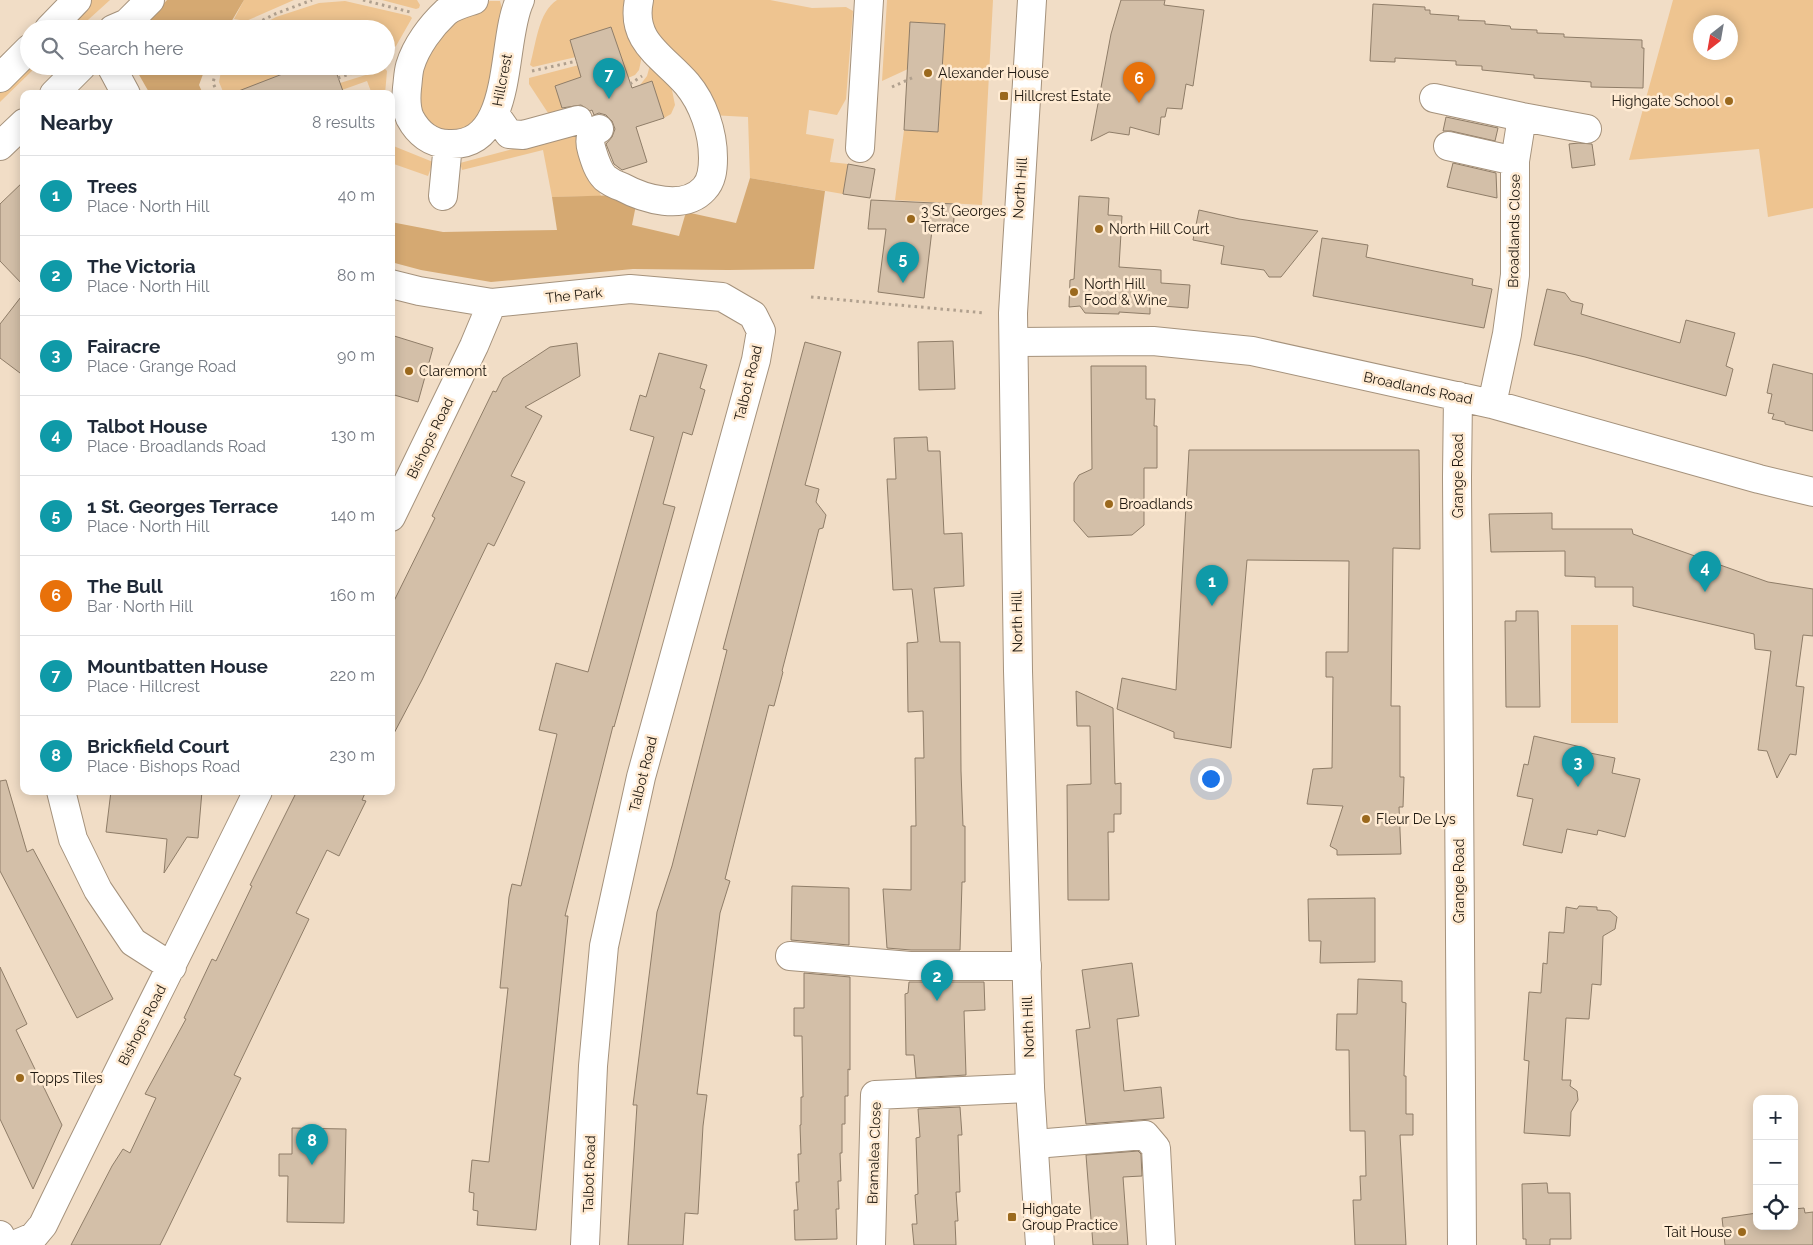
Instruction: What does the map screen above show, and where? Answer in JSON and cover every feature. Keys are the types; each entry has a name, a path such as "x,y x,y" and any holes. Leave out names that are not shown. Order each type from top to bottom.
{"main road":[{"path":"58,20 77,0"},
{"path":"129,20 150,0"},
{"path":"443,196 448,144 440,144 426,137 415,127 408,114 406,99 410,67 415,52 447,11 474,0"},
{"name":"Hillcrest","path":"448,144 471,140 483,132 495,114 503,80 511,29 520,0"},
{"path":"495,114 509,134 523,135 588,124 592,132 590,138 591,148 599,170 607,180 632,192 672,202 689,199 704,190 713,173 713,149 710,129 702,108 688,85 647,45 636,16 640,0"},
{"path":"860,148 869,0"},
{"name":"North Hill","path":"1032,0 1012,313 1014,342 1018,671 1030,1088 1040,1245"},
{"path":"0,78 20,58"},
{"path":"58,90 73,75"},
{"path":"101,75 108,90"},
{"path":"116,75 124,90"},
{"path":"1434,98 1522,117 1587,128"},
{"name":"Broadlands Close","path":"1492,404 1507,334 1515,275 1515,161 1522,117"},
{"path":"0,146 20,127"},
{"path":"1448,146 1515,161"},
{"name":"The Park","path":"395,285 492,304 630,289 722,297 753,315"},
{"name":"Bishops Road","path":"395,509 474,346 492,304"},
{"name":"Talbot Road","path":"585,1245 593,1066 604,946 641,777 756,360 761,332 753,315"},
{"name":"Broadlands Road","path":"1014,342 1154,341 1252,351 1492,404 1759,479 1813,492"},
{"name":"Grange Road","path":"1458,396 1462,1245"},
{"path":"62,795 73,839 98,890 133,942 172,967"},
{"name":"Bishops Road","path":"14,1245 33,1237 43,1225 103,1100 172,967 256,795"},
{"path":"790,956 910,966 1027,966"},
{"name":"Bramalea Close","path":"871,1245 874,1095 1030,1088"},
{"path":"1035,1144 1145,1136 1156,1148 1161,1245"},
{"path":"0,1235 4,1245"}],"path":[{"path":"263,20 312,0"},
{"path":"363,0 410,12"},
{"path":"524,72 577,61"},
{"path":"215,75 213,83 216,90"},
{"path":"338,78 347,75"},
{"path":"891,88 914,77"},
{"path":"811,297 974,313 1012,313"}],"shaded area":[{"path":"87,0 110,0 88,20 68,20"},
{"path":"167,0 244,0 232,20 149,20"},
{"path":"244,0 294,0 248,20 234,19"},
{"path":"382,0 417,0 420,5 416,9"},
{"path":"557,0 628,0 624,22 642,56 639,70 635,75 628,78 611,27 571,40 576,57 533,67 530,65 542,21 551,5"},
{"path":"651,0 770,0 812,8 846,7 853,11 846,99 837,115 809,110 806,134 834,139 830,162 848,164 843,194 750,178 748,117 710,115 652,37"},
{"path":"887,0 993,0 982,205 895,200 904,130 938,132 945,24 908,69 882,81"},
{"name":"Highgate School","path":"1673,0 1813,0 1813,208 1768,217 1759,149 1629,160"},
{"path":"345,1 412,18 395,47 395,20 271,20 319,3"},
{"path":"490,1 500,1 503,12 487,112 473,126 441,132 422,118 418,98 418,76 430,48 456,16"},
{"path":"579,65 583,77 555,86 566,119 550,116 529,84 529,78"},
{"path":"650,65 671,85 675,105 671,114 664,118 652,82 640,85 647,76"},
{"path":"20,73 20,75 28,75 0,102 0,88"},
{"path":"139,75 203,75 199,85 201,90 148,90"},
{"path":"220,75 280,75 272,78 276,90 222,90 219,82"},
{"path":"366,75 387,75 385,90 370,90 367,81 342,90 340,83"},
{"path":"585,130 581,148 601,196 552,197 543,150 462,170 460,163"},
{"path":"395,147 433,162 428,176 395,164"},
{"path":"750,178 825,191 814,269 633,269 491,282 421,270 395,263 395,223 443,232 557,230 552,197 623,195 637,200 632,225 679,236 686,212 736,223"},
{"path":"1571,625 1618,625 1618,723 1571,723"}],"building":[{"path":"1121,0 1165,0 1164,5 1204,10 1193,86 1186,84 1182,109 1167,108 1165,117 1161,117 1159,135 1130,127 1129,135 1109,132 1091,141 1111,34"},
{"path":"1373,4 1425,7 1425,10 1430,10 1430,14 1459,16 1458,20 1485,21 1485,24 1510,26 1511,29 1537,30 1537,33 1564,34 1564,37 1642,40 1642,48 1644,48 1643,88 1591,87 1591,82 1534,78 1534,75 1482,70 1482,66 1456,65 1456,61 1395,58 1395,62 1370,61"},
{"name":"Alexander House","path":"910,22 945,24 938,132 904,130"},
{"path":"611,27 632,88 652,81 664,118 636,127 647,162 622,170 614,164 606,144 612,137 615,129 612,121 606,115 599,113 594,115 592,110 590,111 581,105 562,108 555,86 581,77 570,40"},
{"path":"280,75 337,75 343,90 241,90"},
{"path":"1446,117 1498,128 1495,141 1451,131 1443,131"},
{"path":"1569,144 1592,144 1595,165 1572,168"},
{"path":"1453,163 1496,173 1497,198 1447,187"},
{"path":"848,164 875,169 870,198 843,194"},
{"path":"20,185 20,282 0,261 0,204"},
{"path":"1079,196 1109,198 1108,215 1122,216 1119,267 1161,270 1161,283 1190,285 1188,308 1150,305 1150,314 1119,312 1119,314 1085,313 1080,306 1069,307 1070,280 1074,279"},
{"path":"871,200 955,204 953,231 932,230 924,298 878,292 886,229 868,229"},
{"path":"1199,210 1239,219 1318,231 1281,277 1269,277 1264,270 1221,264 1224,246 1193,240"},
{"path":"1322,238 1368,245 1366,257 1473,279 1472,285 1492,289 1484,328 1313,296"},
{"path":"1547,289 1565,293 1571,301 1583,304 1581,314 1680,343 1686,320 1735,333 1726,366 1733,369 1726,396 1534,345"},
{"path":"20,298 20,373 0,358 0,324"},
{"name":"Claremont","path":"395,336 433,348 418,402 395,395"},
{"path":"953,341 955,389 919,390 918,342"},
{"path":"805,342 841,352 805,485 819,489 816,502 826,515 823,528 819,529 774,706 769,705 725,879 730,881 720,913 697,1094 707,1095 703,1126 698,1214 685,1213 683,1245 628,1245 637,1105 633,1105 657,912 672,866 727,650 723,649"},
{"path":"577,343 580,376 525,407 542,416 511,476 525,482 494,546 488,543 395,731 395,599 435,518 432,516 493,391 496,392 503,378 550,347"},
{"path":"659,353 707,365 700,388 705,390 692,435 683,432 663,504 675,507 613,726 565,916 568,916 536,1230 477,1225 478,1211 473,1210 474,1193 469,1192 472,1160 489,1162 508,988 500,988 509,897 512,884 521,886 557,734 539,730 556,663 588,672 654,437 630,430 640,395 646,397"},
{"path":"1773,364 1813,374 1813,431 1772,419 1774,414 1768,413 1772,394 1767,393"},
{"path":"1091,366 1146,366 1146,399 1155,399 1154,426 1157,426 1157,468 1144,468 1144,525 1132,535 1088,537 1074,521 1074,483 1079,475 1092,469"},
{"path":"927,437 928,451 940,451 944,534 962,533 964,586 934,588 940,642 960,642 961,771 963,826 965,826 965,882 962,882 960,950 887,948 883,889 911,890 911,826 916,826 915,758 924,758 923,711 908,712 907,643 918,642 912,589 893,590 887,479 896,479 894,438"},
{"path":"1189,450 1419,450 1420,549 1393,548 1391,706 1400,706 1400,777 1404,777 1403,807 1399,807 1401,854 1337,855 1337,850 1330,846 1343,806 1307,804 1313,769 1332,768 1333,677 1326,677 1326,652 1348,652 1349,561 1247,560 1231,748 1174,738 1174,732 1117,709 1122,678 1176,690"},
{"path":"1552,513 1552,529 1632,529 1633,534 1768,582 1813,589 1813,636 1803,635 1796,686 1804,687 1796,755 1790,754 1777,778 1767,751 1758,750 1771,651 1755,649 1754,634 1633,606 1633,587 1595,587 1595,577 1565,576 1565,551 1491,552 1489,514"},
{"path":"1516,611 1538,611 1540,707 1506,707 1505,621 1516,621"},
{"path":"1076,691 1113,708 1115,784 1121,783 1121,814 1114,814 1114,832 1108,832 1109,900 1068,900 1067,785 1091,784 1090,726 1077,726"},
{"path":"1534,736 1581,747 1580,751 1615,758 1612,773 1640,779 1625,837 1598,830 1597,835 1567,829 1562,853 1523,845 1533,799 1517,796 1524,764 1528,765"},
{"path":"6,780 27,852 33,849 113,999 77,1018 0,871 0,781"},
{"path":"111,795 202,795 198,838 187,837 164,873 167,839 106,832"},
{"path":"295,795 364,795 362,800 366,801 339,856 327,850 296,913 309,919 234,1075 241,1078 160,1245 71,1245 112,1166 123,1149 130,1153 156,1098 145,1094 186,1019 184,1018 212,959 216,961 252,886 250,885"},
{"path":"792,886 849,888 849,945 791,940"},
{"path":"1375,898 1375,962 1320,963 1321,941 1309,941 1308,899"},
{"path":"1579,906 1597,907 1597,910 1610,911 1617,917 1615,929 1603,936 1601,985 1592,984 1589,1019 1566,1018 1562,1080 1571,1080 1570,1086 1577,1091 1578,1100 1571,1112 1570,1136 1524,1133 1529,1061 1524,1060 1529,992 1541,993 1543,963 1547,964 1549,932 1564,933 1566,907 1577,909"},
{"path":"1132,963 1139,1016 1117,1019 1124,1091 1161,1087 1164,1118 1086,1124 1076,1030 1090,1028 1082,970"},
{"name":"Topps Tiles","path":"0,967 27,1024 16,1030 62,1125 33,1189 0,1119"},
{"path":"804,973 850,977 850,1070 848,1069 848,1096 845,1096 845,1124 842,1124 841,1181 838,1181 839,1209 836,1209 837,1239 795,1240 794,1210 798,1210 796,1182 799,1182 798,1154 801,1154 800,1125 801,1097 803,1097 802,1036 794,1036 794,1008 804,1008"},
{"path":"1358,979 1402,981 1402,1002 1406,1003 1404,1076 1406,1076 1406,1114 1413,1114 1413,1135 1400,1135 1406,1245 1355,1245 1353,1200 1361,1200 1360,1176 1366,1176 1365,1131 1350,1131 1349,1050 1336,1050 1337,1014 1357,1014"},
{"path":"909,982 984,982 985,1010 964,1011 966,1075 916,1078 914,1055 906,1055 905,994 908,993"},
{"path":"960,1107 962,1135 958,1135 960,1192 956,1192 958,1221 955,1221 956,1245 914,1245 912,1224 917,1224 915,1195 918,1194 916,1138 920,1137 918,1109"},
{"path":"292,1128 346,1129 344,1223 287,1222 288,1176 279,1176 279,1154 292,1154"},
{"path":"1138,1151 1141,1154 1142,1176 1123,1177 1128,1245 1093,1245 1086,1155"},
{"path":"1547,1183 1548,1193 1570,1193 1571,1239 1550,1239 1550,1245 1526,1245 1526,1239 1523,1239 1522,1184"},
{"path":"1804,1208 1805,1213 1813,1212 1813,1245 1725,1245 1722,1218 1753,1214 1753,1230 1798,1230 1798,1209"}],"place":[{"name":"Alexander House","path":"928,73"},
{"name":"Hillcrest Estate","path":"1004,96"},
{"name":"Mountbatten House","path":"609,99"},
{"name":"Highgate School","path":"1729,101"},
{"name":"The Bull","path":"1139,103"},
{"name":"3 St. Georges Terrace","path":"911,219"},
{"name":"North Hill Court","path":"1099,229"},
{"name":"1 St. Georges Terrace","path":"903,283"},
{"name":"North Hill Food & Wine","path":"1074,292"},
{"name":"Claremont","path":"409,371"},
{"name":"Broadlands","path":"1109,504"},
{"name":"Talbot House","path":"1705,592"},
{"name":"Trees","path":"1212,606"},
{"name":"Fairacre","path":"1578,787"},
{"name":"Fleur De Lys","path":"1366,819"},
{"name":"The Victoria","path":"937,1001"},
{"name":"Topps Tiles","path":"20,1078"},
{"name":"Brickfield Court","path":"312,1165"},
{"name":"Highgate Group Practice","path":"1012,1217"},
{"name":"Tait House","path":"1742,1232"}]}
